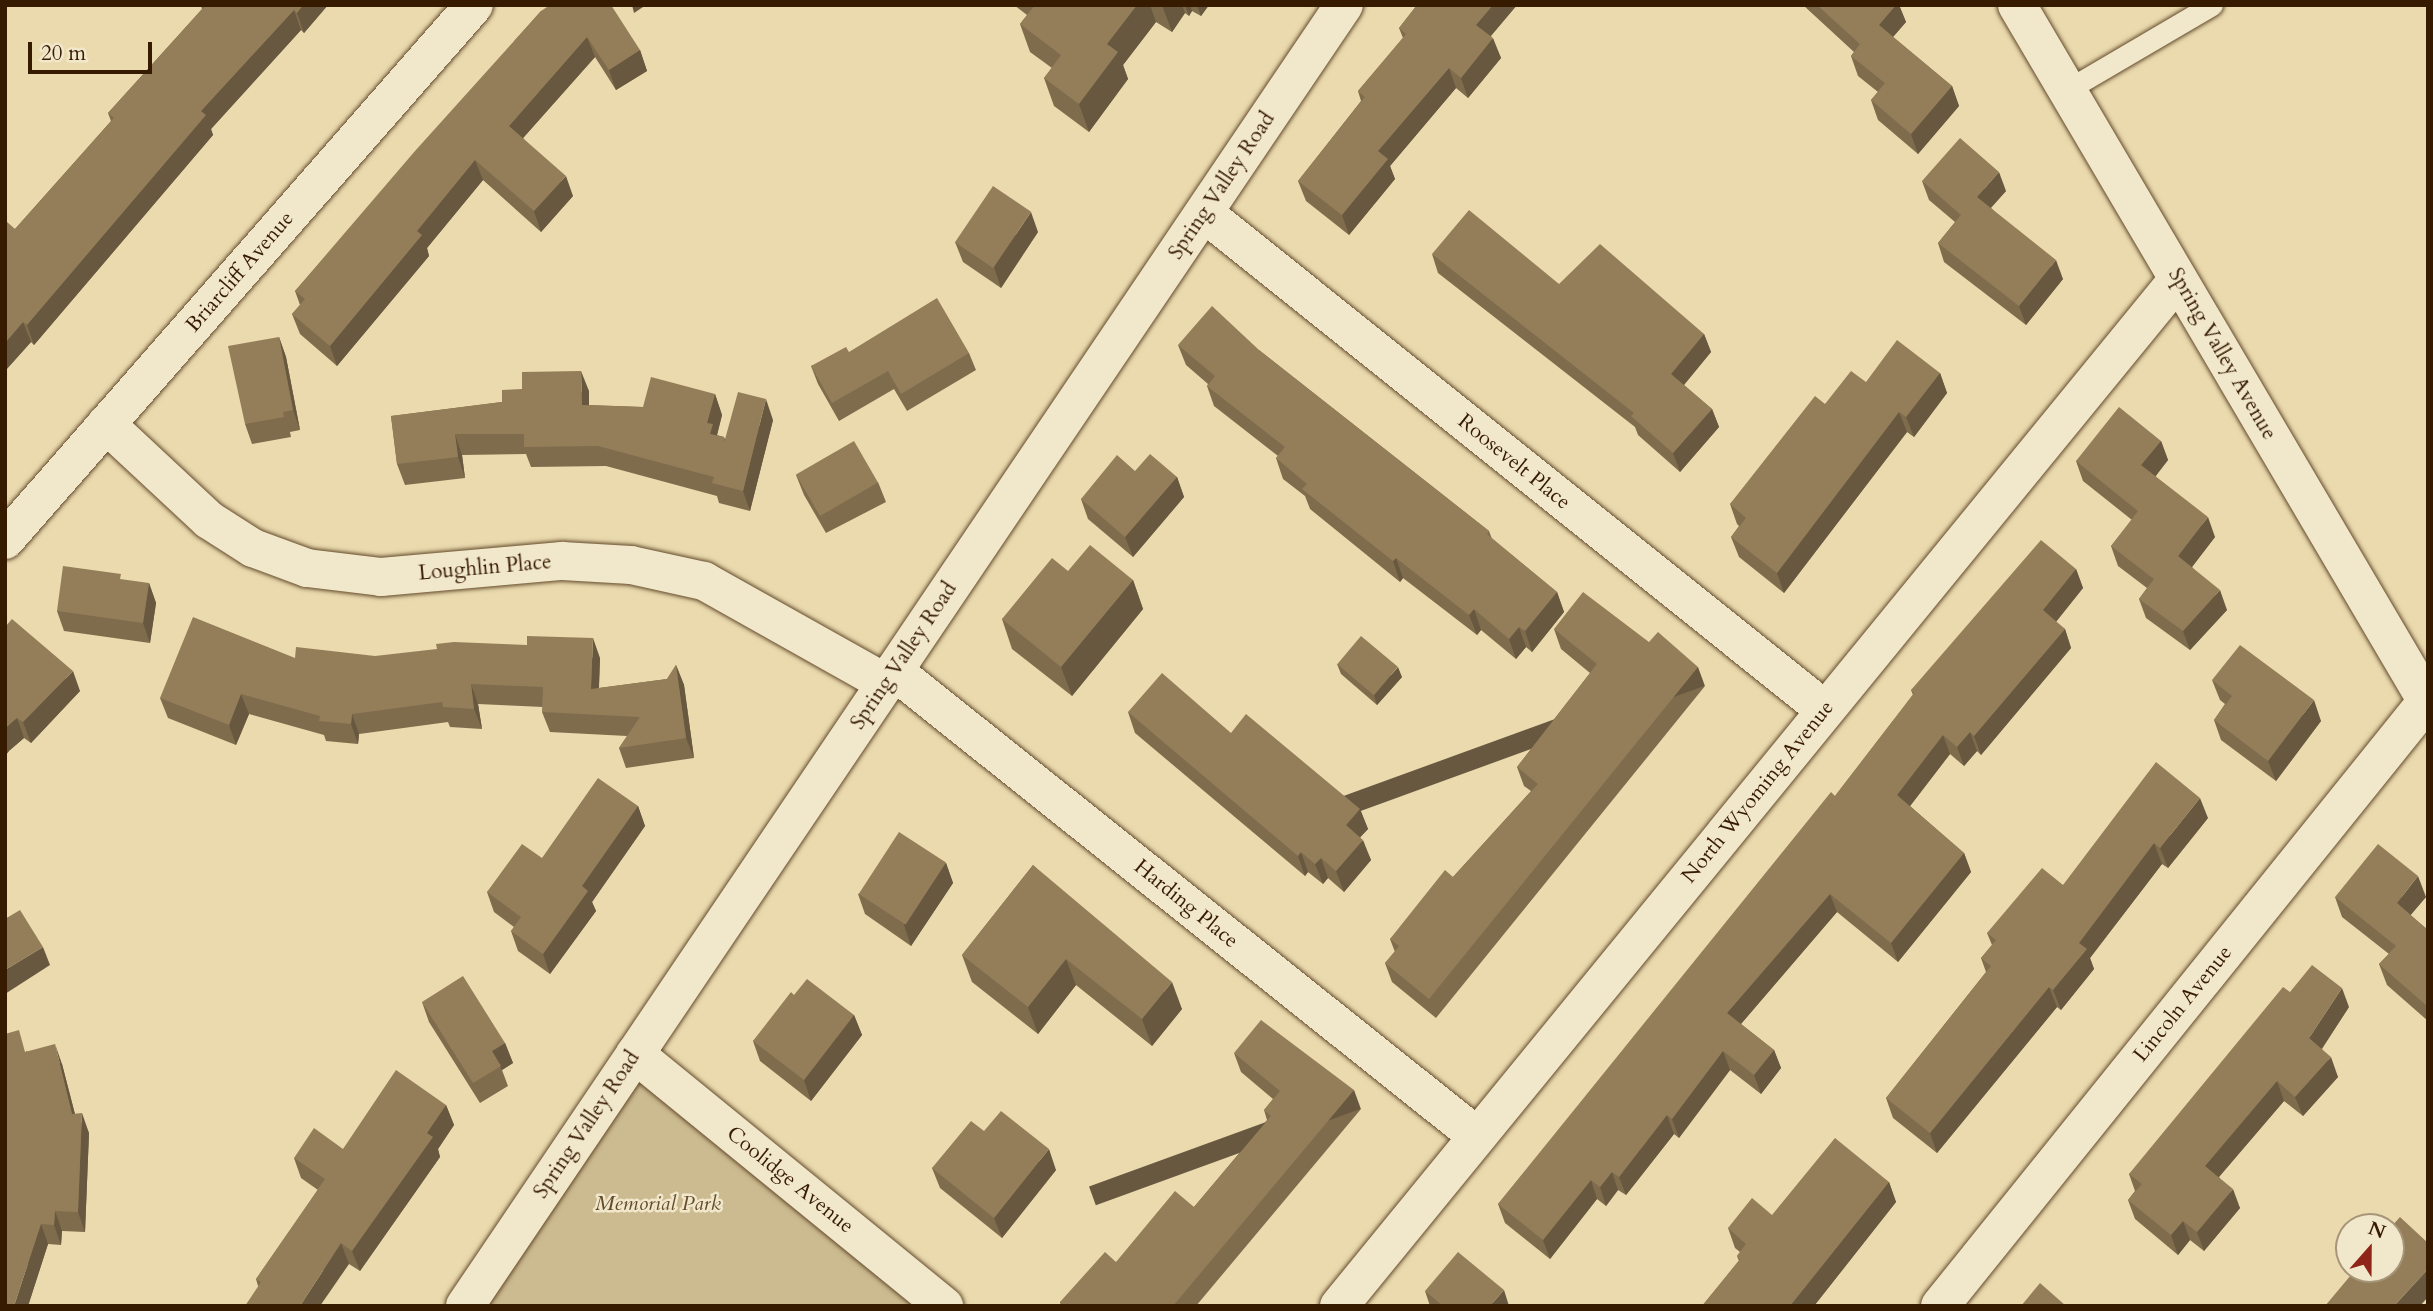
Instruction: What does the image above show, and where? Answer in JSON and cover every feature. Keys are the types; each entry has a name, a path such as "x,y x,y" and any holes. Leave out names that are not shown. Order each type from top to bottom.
{"street":[{"name":"Briarcliff Avenue","path":"5,540 474,5"},
{"name":"Spring Valley Road","path":"465,1306 1344,5"},
{"name":"Spring Valley Avenue","path":"2017,5 2427,702"},
{"name":"Roosevelt Place","path":"1204,213 1825,710"},
{"name":"North Wyoming Avenue","path":"1339,1306 2178,279"},
{"name":"Loughlin Place","path":"106,424 209,520 253,548 307,568 382,577 562,561 631,565 704,581 890,677"},
{"name":"Harding Place","path":"890,677 1477,1136"},
{"name":"Lincoln Avenue","path":"1940,1306 2427,702"},
{"name":"Coolidge Avenue","path":"635,1054 944,1306"}],"lane":[{"path":"2067,90 2212,5"}],"green space":[{"name":"Memorial Park","path":"635,1054 944,1306 465,1306"}],"building":[{"path":"206,5 303,5 297,13 294,10 201,111 206,115 27,325 23,322 5,343 6,221 15,229 114,118 108,113"},
{"path":"550,5 611,5 640,50 609,70 587,37 509,126 566,176 534,211 475,160 417,231 422,235 330,346 292,314 305,299 295,291 415,151 541,11"},
{"path":"1035,5 1137,5 1107,44 1118,52 1079,104 1044,78 1061,55 1020,24"},
{"path":"1417,5 1493,5 1476,25 1493,38 1461,78 1449,68 1378,151 1388,159 1342,215 1298,181 1365,97 1358,91 1406,34 1399,28"},
{"path":"1817,5 1896,5 1879,25 1952,86 1911,134 1871,100 1885,83 1851,56 1860,44"},
{"path":"1960,138 1999,172 1977,197 2056,260 2019,306 1938,243 1961,215 1922,181"},
{"path":"993,186 1031,212 993,268 955,242"},
{"path":"1469,210 1559,284 1600,244 1704,334 1671,374 1712,409 1673,453 1631,416 1634,413 1432,254"},
{"path":"937,298 969,353 901,394 888,371 832,403 811,366 846,347 849,352"},
{"path":"1212,306 1259,350 1489,531 1487,534 1557,592 1525,631 1519,627 1509,639 1474,609 1469,615 1396,558 1393,561 1302,489 1307,484 1276,458 1285,447 1207,386 1215,376 1178,345"},
{"path":"279,337 293,410 283,412 284,417 245,424 228,346"},
{"path":"1897,340 1940,373 1906,417 1899,412 1777,573 1731,537 1746,518 1730,504 1815,396 1825,404 1851,371 1866,382"},
{"path":"581,371 582,405 643,407 651,377 715,394 707,423 713,424 710,434 724,437 724,443 738,392 766,399 743,491 712,483 714,477 598,446 524,447 524,434 455,434 458,457 397,464 391,416 502,402 502,390 522,389 522,372"},
{"path":"2119,407 2161,441 2141,465 2208,517 2178,556 2220,590 2183,631 2139,599 2154,579 2111,546 2138,511 2076,461"},
{"path":"854,441 878,483 820,516 796,474"},
{"path":"1150,454 1177,477 1125,537 1081,499 1117,455 1135,471"},
{"path":"2041,540 2076,569 2043,610 2065,629 1974,736 1970,732 1957,747 1943,735 1897,795 1964,853 1891,943 1830,894 1727,1013 1774,1050 1754,1075 1723,1051 1672,1119 1667,1115 1619,1177 1612,1172 1600,1187 1591,1180 1543,1240 1498,1204 1831,792 1835,796 1914,693 1911,690"},
{"path":"1090,545 1133,580 1061,667 1002,619 1052,558 1068,571"},
{"path":"63,566 121,574 120,579 149,583 143,623 57,611"},
{"path":"1583,592 1649,642 1658,632 1698,667 1429,999 1385,963 1399,946 1390,939 1445,870 1453,877 1538,784 1517,767 1597,664 1554,629"},
{"path":"193,617 295,658 296,647 375,656 437,649 436,644 454,642 527,645 527,636 593,638 591,689 667,679 676,665 686,738 619,748 640,717 542,712 543,687 471,684 474,709 443,707 442,702 352,714 351,724 319,721 320,716 241,694 229,725 160,698"},
{"path":"12,619 73,671 23,722 17,718 5,728 5,627"},
{"path":"1361,636 1398,667 1374,695 1337,664"},
{"path":"2240,645 2314,700 2268,761 2214,720 2232,696 2212,680"},
{"path":"1162,673 1231,733 1246,714 1360,809 1346,825 1363,840 1336,871 1321,858 1315,864 1301,852 1298,856 1128,712"},
{"path":"2156,762 2200,798 2160,848 2154,843 2079,943 2087,949 2053,990 2049,987 1930,1133 1886,1098 1991,966 1981,958 1996,940 1987,933 2042,868 2063,885"},
{"path":"598,778 638,806 582,886 588,891 543,954 511,931 521,917 487,892 522,844 542,858"},
{"path":"899,832 946,862 906,925 859,894"},
{"path":"2378,844 2418,876 2397,903 2428,930 2428,1007 2379,964 2396,946 2335,897"},
{"path":"1033,865 1172,982 1142,1019 1066,959 1028,1007 962,955"},
{"path":"20,910 43,947 5,970 5,919"},
{"path":"2312,965 2342,988 2309,1038 2331,1057 2295,1097 2277,1081 2205,1166 2233,1189 2197,1232 2183,1221 2171,1235 2128,1200 2142,1184 2129,1174 2283,987 2290,992"},
{"path":"463,976 505,1043 492,1051 501,1066 473,1083 422,1002"},
{"path":"807,979 854,1015 804,1080 753,1041 791,992 794,995"},
{"path":"1261,1020 1354,1090 1173,1306 1064,1306 1060,1302 1105,1252 1116,1262 1175,1191 1194,1207 1271,1116 1264,1110 1280,1091 1234,1053"},
{"path":"19,1030 25,1052 55,1044 72,1114 82,1113 78,1212 55,1211 54,1225 41,1224 14,1306 5,1306 5,1034"},
{"path":"396,1070 446,1105 427,1133 433,1137 352,1251 341,1243 300,1306 245,1306 261,1282 256,1279 325,1179 294,1158 314,1128 343,1149"},
{"path":"1001,1111 1049,1149 994,1218 932,1168 971,1121 984,1131"},
{"path":"1835,1138 1889,1182 1790,1306 1702,1306 1740,1259 1737,1256 1746,1244 1728,1228 1752,1198 1772,1215"},
{"path":"2405,1222 2428,1243 2428,1269 2394,1306 2325,1306 2344,1283 2405,1283"},
{"path":"1458,1252 1504,1290 1490,1306 1443,1306 1425,1291"},
{"path":"2040,1283 2066,1306 2021,1306"}]}
